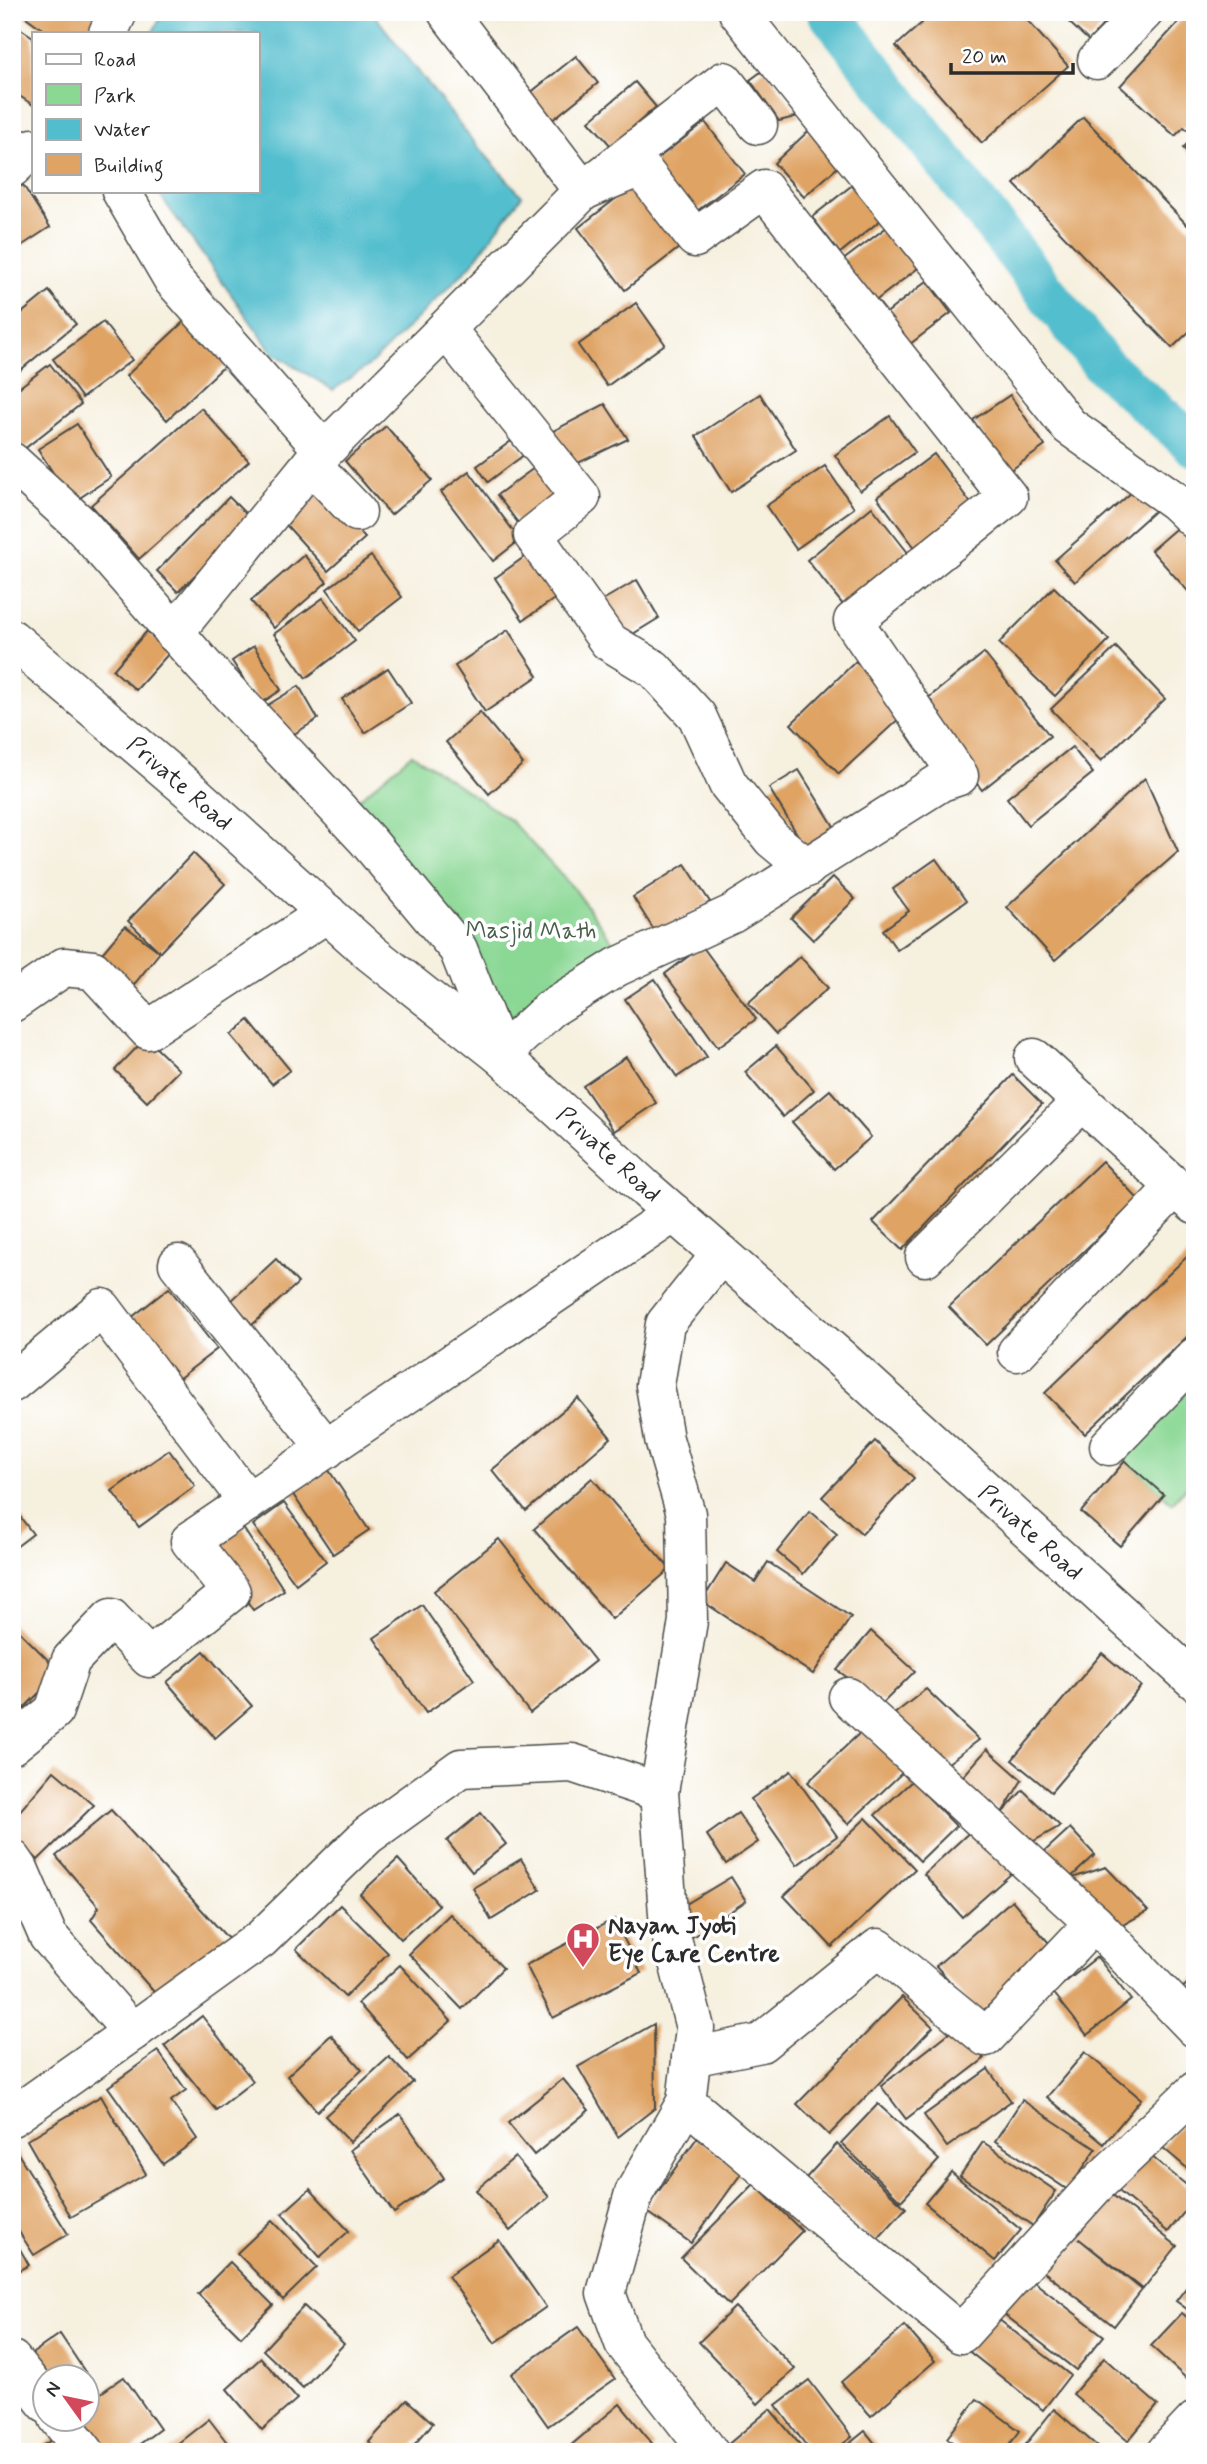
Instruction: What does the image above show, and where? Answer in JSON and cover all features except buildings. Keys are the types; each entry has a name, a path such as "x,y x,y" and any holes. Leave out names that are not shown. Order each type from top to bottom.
{"street":[{"path":"108,32 118,12"},
{"path":"447,12 583,191"},
{"path":"738,12 1069,426 1175,500 1195,520"},
{"path":"1097,60 1144,12"},
{"path":"174,633 317,457 583,191 724,81 758,125"},
{"path":"12,168 32,149"},
{"path":"12,462 81,525 174,633 367,840 458,949 500,1055 550,1010 617,967 732,914 941,782 959,775 853,621 1008,497 764,189 695,238 640,167 583,191"},
{"path":"122,192 173,280 317,457 357,512"},
{"path":"446,329 580,497 533,535 608,641 654,669 697,716 728,784 772,839 807,868"},
{"name":"Private Road","path":"12,639 194,793 373,954 500,1055 674,1213 839,1357 1195,1681"},
{"path":"12,1003 64,967 93,970 148,1030 327,913"},
{"path":"1017,1352 1185,1196 1034,1058"},
{"path":"925,1257 1082,1101"},
{"path":"12,1745 54,1711 71,1660 111,1618 149,1658 231,1592 190,1541 674,1213"},
{"path":"709,2452 624,2343 606,2293 634,2193 686,2102 695,2028 669,1927 659,1792 688,1621 685,1514 664,1439 655,1385 665,1324 721,1254"},
{"path":"178,1264 327,1449"},
{"path":"12,1383 102,1308 248,1502"},
{"path":"1110,1446 1195,1357"},
{"path":"848,1698 1094,1923 1195,2028"},
{"path":"12,2117 261,1938 368,1835 461,1768 572,1763 659,1792"},
{"path":"12,1859 19,1869 48,1936 132,2032"},
{"path":"691,2057 761,2043 878,1948 986,2038 1094,1923"},
{"path":"686,2102 961,2334 1094,2188 1195,2091"},
{"path":"12,2360 32,2385"},
{"path":"1166,2452 1195,2420"},
{"path":"69,2432 85,2452"}],"green space":[{"name":"Masjid Math","path":"412,754 510,820 576,891 619,951 549,990 505,1021 353,804"},
{"path":"1195,1357 1195,1478 1172,1503 1109,1446"}],"water":[{"path":"164,12 372,12 472,140 522,196 470,266 371,364 333,390 273,353 158,192 259,192 259,32 153,32"}],"waterway":[{"path":"828,12 1102,364 1195,446"}],"place":[{"name":"Nayan Jyoti Eye Care Centre","path":"583,1969"}]}
